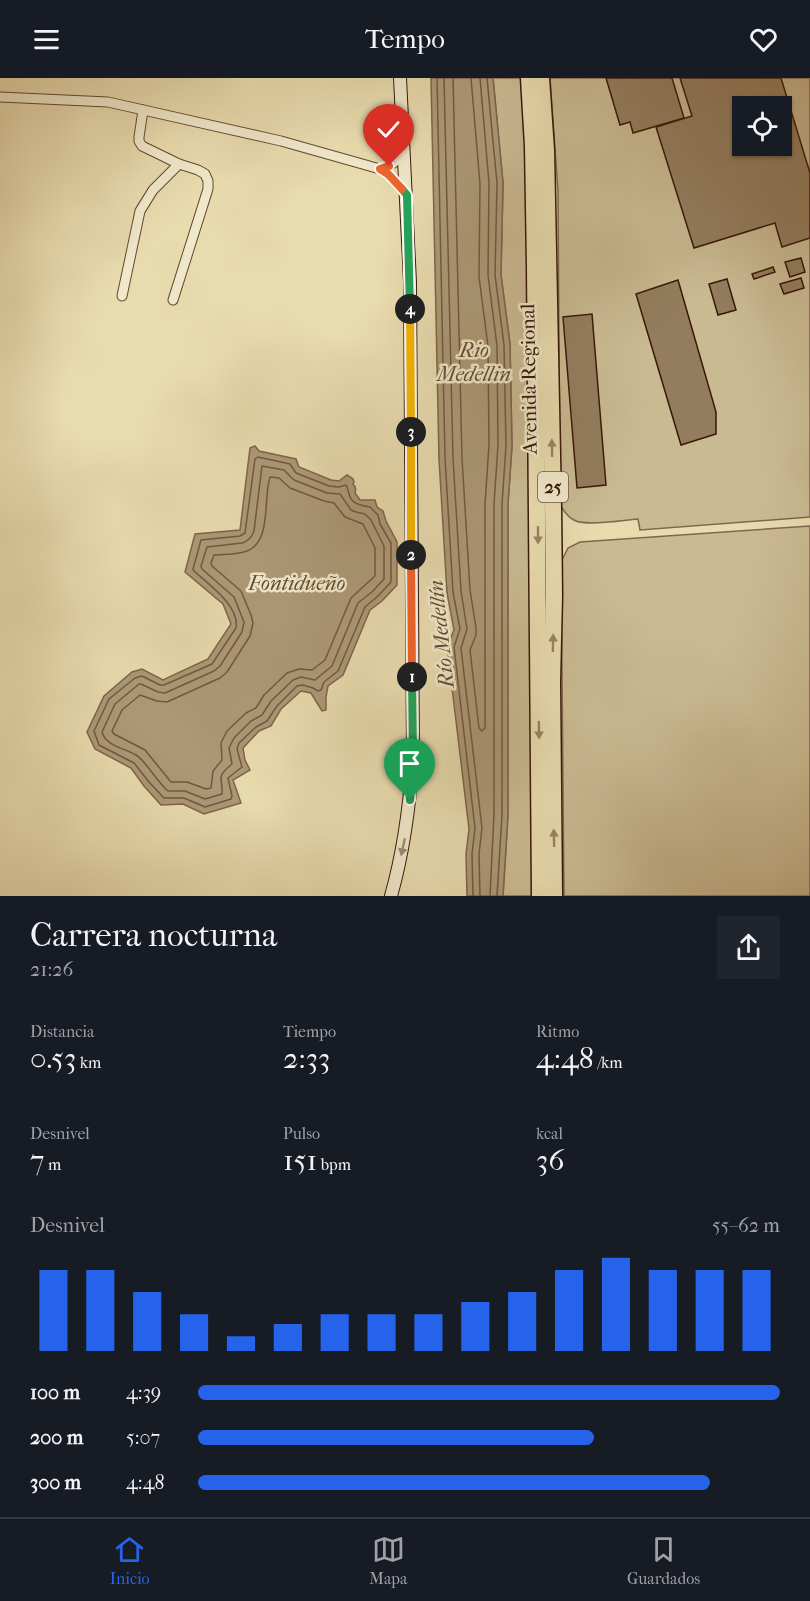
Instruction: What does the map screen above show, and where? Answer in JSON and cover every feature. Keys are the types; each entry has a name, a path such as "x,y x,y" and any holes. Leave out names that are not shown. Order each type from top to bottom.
{"highway":[{"name":"Avenida Regional","path":"529,78 533,146 535,265 540,896"},
{"name":"Avenida Regional","path":"541,78 546,150 553,506 554,896"}],"main road":[{"path":"391,896 404,844 413,756 410,282 400,78"}],"street":[{"path":"0,97 108,102 281,141 380,169 388,174 407,195"},
{"path":"143,110 138,137 142,146 179,164 198,170 205,174 208,181 208,189 173,300"},
{"path":"380,169 393,165 399,159 404,147"},
{"path":"122,296 140,212 153,190 179,164"}],"shaded area":[{"path":"493,78 523,78 528,179 532,896 503,896 508,815 508,504 512,446 510,344 501,275 503,183"},
{"path":"550,78 810,78 810,517 640,530 638,519 597,523 573,520 560,504 558,191"},
{"path":"810,526 810,896 564,896 561,562 568,548 580,542"}],"water":[{"name":"Rio Medellin","path":"431,78 493,78 503,183 501,275 510,344 512,446 508,504 508,815 503,896 467,896 466,854 469,829 447,646 454,630 447,593 439,459"},
{"name":"Fontidueño","path":"255,446 259,451 296,459 299,467 331,480 339,481 347,475 353,479 355,493 360,500 375,500 377,507 383,511 397,542 397,585 370,610 343,675 328,686 326,710 322,711 311,693 301,691 281,709 271,726 259,731 243,748 250,770 233,780 241,803 204,814 183,804 161,805 131,768 95,749 87,732 104,696 132,672 142,669 163,680 208,659 231,624 223,604 185,572 195,534 240,530 250,448"}],"building":[{"path":"606,78 672,78 684,118 633,133 630,122 620,125"},
{"path":"680,78 781,78 786,96 732,96 732,156 792,156 792,114 810,173 810,238 782,247 775,223 694,248 656,127 692,116"},
{"path":"801,258 805,272 790,277 785,262"},
{"path":"773,267 775,272 754,279 752,274"},
{"path":"801,278 804,288 784,294 780,284"},
{"path":"727,279 736,310 718,315 709,284"},
{"path":"678,280 716,412 716,434 681,445 636,294"},
{"path":"592,314 606,485 577,488 563,317"}],"route":[{"path":"389,166 380,169 388,174 407,195 410,282 413,756 410,800"}],"water label":[{"name":"Río Medellín","path":"441,634"}]}
